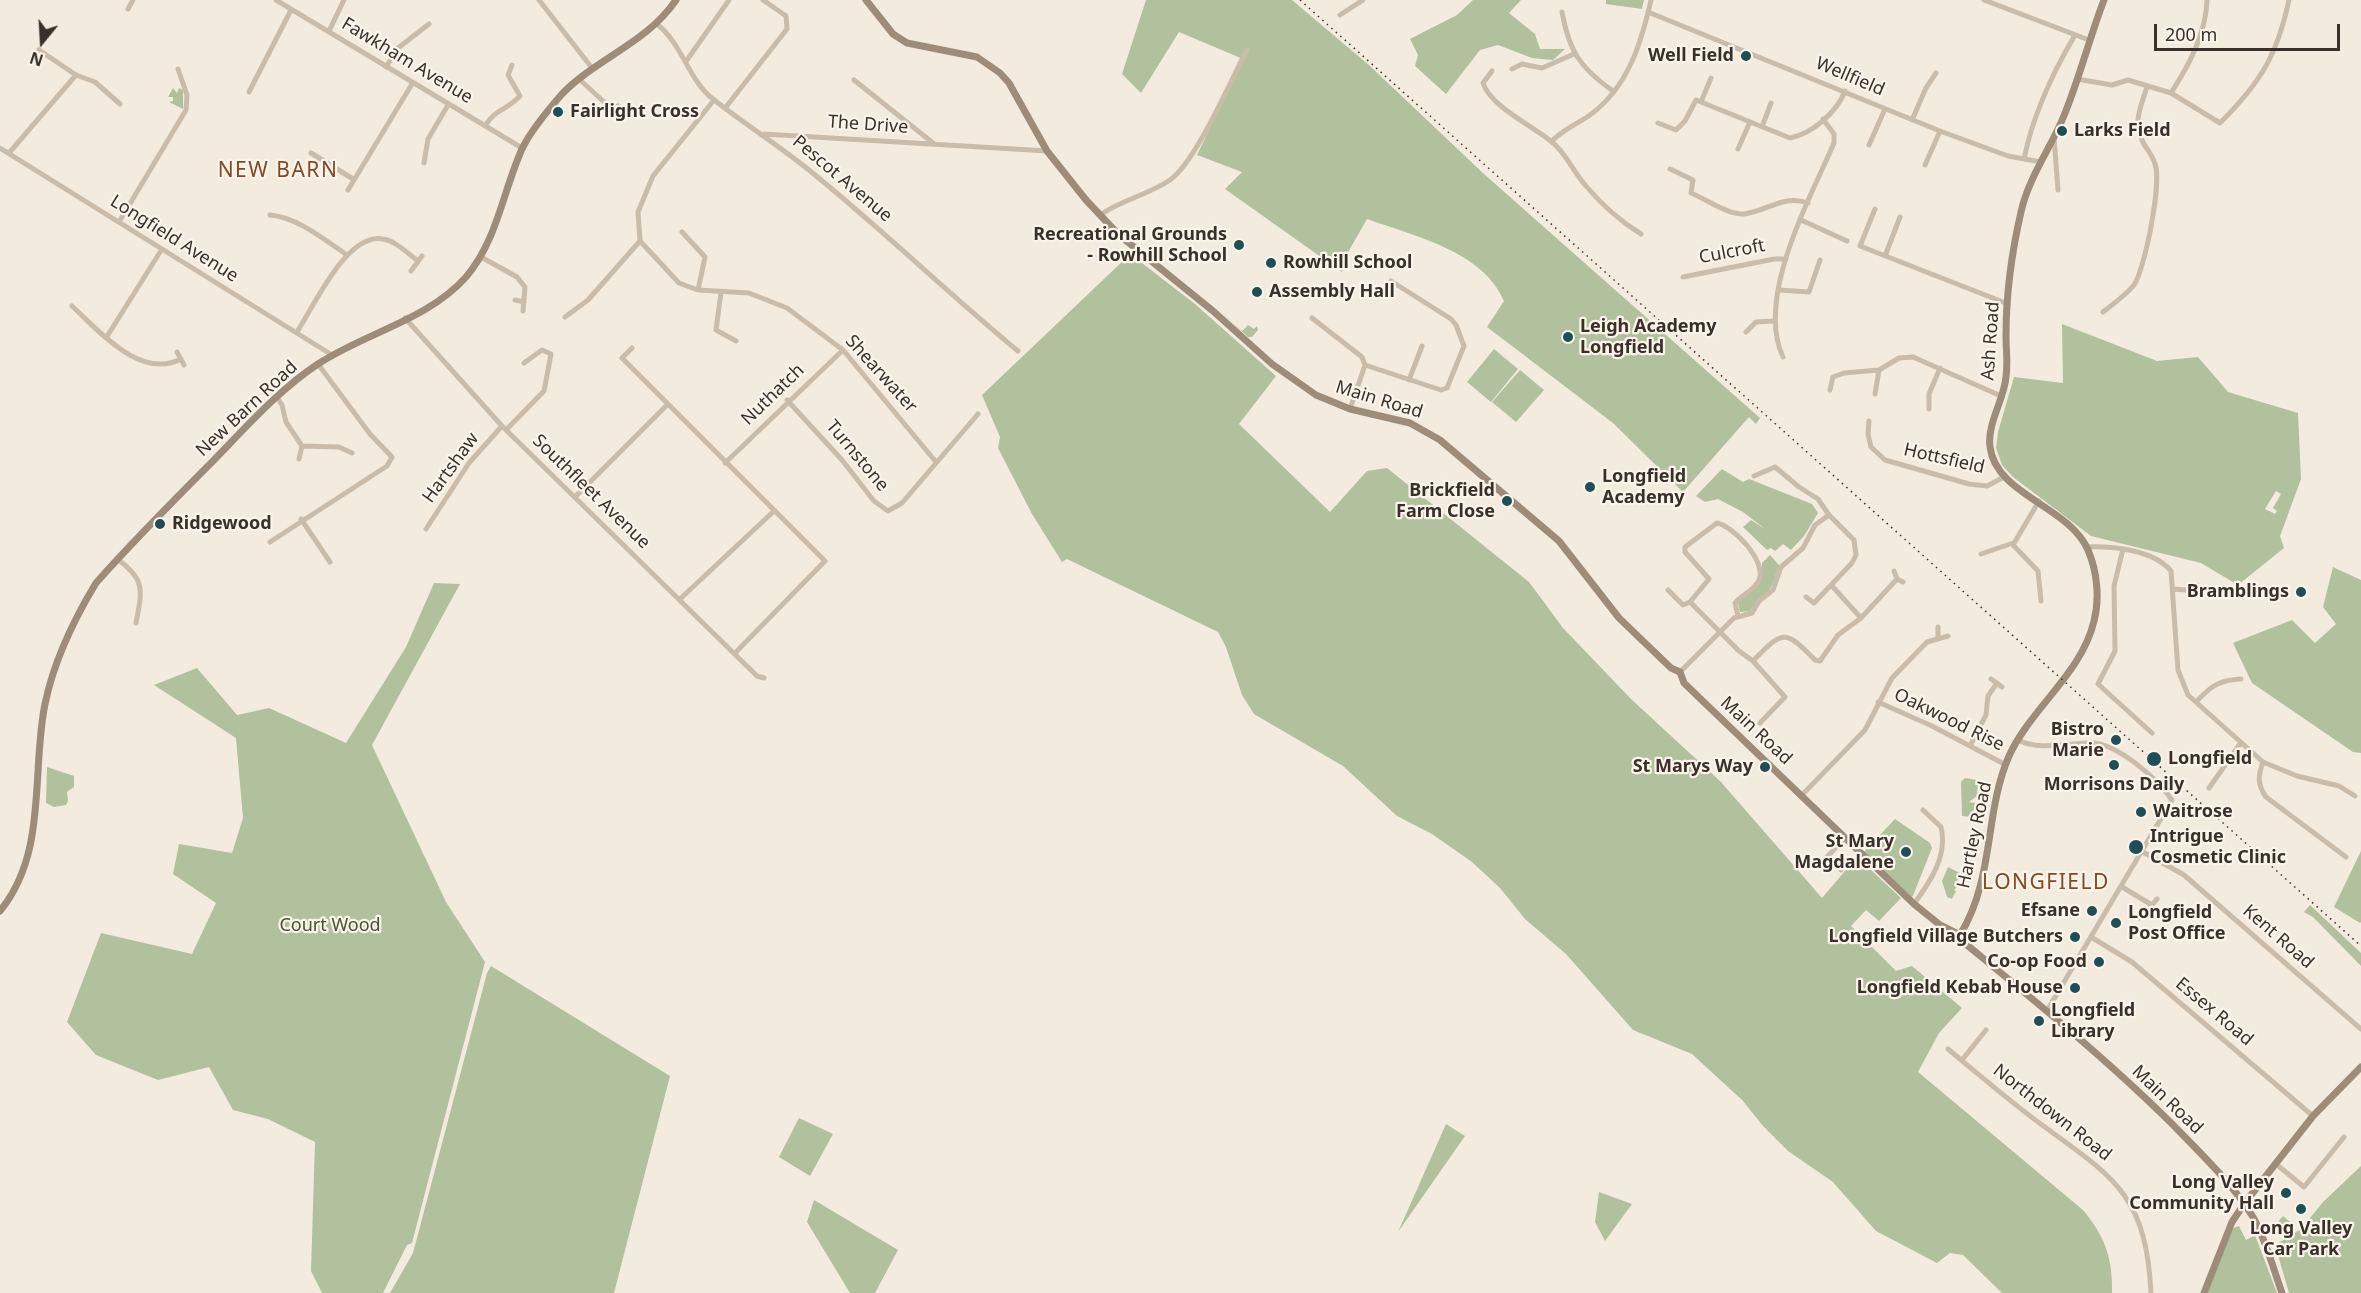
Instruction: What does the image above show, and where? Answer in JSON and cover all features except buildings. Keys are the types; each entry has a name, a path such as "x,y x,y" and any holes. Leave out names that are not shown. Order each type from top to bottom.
{"street":[{"path":"128,9 133,0"},
{"name":"Fawkham Avenue","path":"276,0 412,84 522,148"},
{"path":"329,31 344,0"},
{"path":"539,0 592,68"},
{"name":"New Barn Road","path":"0,911 17,882 32,840 37,808 40,734 51,676 79,611 96,583 277,398 318,364 436,302 465,278 481,257 522,148 562,95 592,68 645,35 676,0"},
{"path":"687,60 729,0"},
{"path":"726,107 787,29 786,16 762,0"},
{"name":"Main Road","path":"866,0 899,39 907,43 977,57 1000,73 1009,83 1047,151 1100,215 1137,251 1213,310 1272,364 1316,395 1350,409 1410,423 1440,440 1559,541 1619,618 1671,668 1680,672 1684,683 1914,904 1940,925 1960,935 1967,945 2048,1009 2151,1103 2244,1204 2254,1218 2282,1293"},
{"path":"1340,15 1364,0"},
{"path":"1552,141 1590,115 1627,73 1640,48 1651,0"},
{"path":"1984,0 2089,40"},
{"name":"Ash Road","path":"2018,740 2030,719 2075,661 2091,630 2096,607 2096,584 2087,547 2077,533 2004,477 1994,462 1990,445 2007,364 2008,304 2021,210 2077,79 2103,0"},
{"path":"2171,93 2196,47 2204,24 2207,0"},
{"path":"2077,79 2112,85 2128,80 2171,93 2220,123 2241,101 2272,58 2289,0"},
{"path":"249,92 291,10"},
{"path":"1562,12 1565,31 1574,54 1584,69 1613,91"},
{"name":"Wellfield","path":"1648,12 1912,120 2024,159 2041,162"},
{"path":"386,67 398,48 429,24"},
{"name":"Pescot Avenue","path":"657,24 670,34 704,90 714,100 763,133 860,213 1018,351"},
{"path":"2024,159 2036,113 2075,35"},
{"path":"39,50 76,75 95,82 120,104"},
{"path":"1100,215 1164,183 1180,170 1194,150 1247,50"},
{"path":"1512,69 1522,64 1542,68 1574,54"},
{"path":"484,126 493,113 509,108 520,96 508,75 512,65"},
{"path":"118,222 186,110 187,95 178,69"},
{"path":"1492,71 1483,83 1485,89 1517,118 1552,141 1564,153 1584,185 1616,217 1641,234"},
{"path":"1912,120 1926,88 1936,74"},
{"path":"9,153 76,75"},
{"path":"1701,102 1711,78"},
{"path":"579,79 614,111"},
{"name":"The Drive","path":"854,80 934,144"},
{"path":"348,190 412,84"},
{"path":"2103,312 2134,284 2154,208 2158,183 2156,164 2141,139 2136,117 2147,87"},
{"path":"1658,123 1676,130 1685,121 1696,100 1790,138 1800,136 1834,111 1845,91"},
{"path":"565,317 588,300 640,241 638,212 653,176 714,100"},
{"path":"1762,127 1772,103"},
{"path":"424,163 428,139 448,105"},
{"path":"1869,146 1885,109"},
{"path":"1783,357 1776,340 1774,321 1779,290 1786,259 1834,143 1834,134 1823,119"},
{"path":"1738,149 1749,122"},
{"path":"1925,165 1940,130"},
{"name":"The Drive","path":"763,133 1047,151"},
{"path":"2054,137 2058,190"},
{"name":"Longfield Avenue","path":"0,148 332,355"},
{"path":"311,153 354,179"},
{"path":"1670,169 1693,180 1691,193 1733,212 1744,214 1796,198 1808,203"},
{"path":"1875,209 1860,246 2008,304"},
{"path":"270,215 279,216 305,228 346,255"},
{"path":"1885,256 1900,217"},
{"path":"1801,219 1847,242"},
{"path":"682,232 705,257 698,290"},
{"path":"297,332 346,255 365,240 380,238 389,241 418,261"},
{"name":"Shearwater","path":"640,241 679,283 698,290 749,293 788,308 843,350 936,462"},
{"path":"106,338 162,249"},
{"path":"411,271 423,256"},
{"path":"481,257 517,277 525,287 523,311"},
{"name":"Culcroft","path":"1683,277 1774,259 1786,259"},
{"path":"1779,290 1809,292 1820,260"},
{"path":"1365,365 1441,390 1447,388 1464,346 1456,325 1451,319 1390,281"},
{"path":"721,292 716,330 735,340"},
{"path":"515,300 524,303"},
{"path":"72,306 106,338 149,363 182,362 177,352"},
{"name":"Southfleet Avenue","path":"405,318 504,428 757,676 764,678"},
{"path":"1312,318 1362,357 1365,365 1350,409"},
{"path":"1746,332 1756,322 1774,321"},
{"path":"1409,380 1422,346"},
{"path":"632,348 622,358 825,561 735,653"},
{"name":"Hartshaw","path":"426,530 469,463 544,391 551,354 542,350 524,363"},
{"name":"Nuthatch","path":"725,463 787,400 843,350"},
{"path":"1830,390 1833,377 1844,373 1879,370 1899,358 1913,357 2001,396"},
{"path":"270,542 301,519 387,466 392,457 370,434 318,364"},
{"path":"1929,409 1929,394 1940,368"},
{"path":"1875,394 1879,370"},
{"path":"277,398 282,405 286,422 302,446 299,459"},
{"name":"Turnstone","path":"787,400 842,460 874,501 888,511 902,503 978,414"},
{"path":"575,497 667,405"},
{"name":"Hottsfield","path":"1869,421 1868,434 1871,447 1885,460 1969,484 1987,486 2004,477"},
{"path":"302,446 339,447 352,453"},
{"path":"1754,476 1775,467 1799,488 1818,499 1829,515 1854,540 1856,547 1852,563 1814,603 1806,597"},
{"path":"1981,554 2013,543 2038,501"},
{"path":"680,599 774,511"},
{"path":"1680,672 1738,616 1751,613 1773,590 1781,567 1803,548 1815,525 1829,515"},
{"path":"301,519 330,562"},
{"path":"1668,590 1683,605 1690,602 1709,579 1685,552 1685,547 1717,523 1725,525 1756,556 1761,570 1756,585 1735,603 1738,616"},
{"path":"2013,543 2015,549 2037,569 2041,601"},
{"path":"2087,547 2108,546 2163,562 2171,571 2178,670 2188,694 2240,744 2263,762 2297,776 2339,786 2355,796"},
{"path":"2123,549 2114,585 2116,649 2111,663 2097,683 2151,734"},
{"path":"117,559 134,571 139,580 140,605 136,623"},
{"path":"1753,661 1777,638 1785,636 1793,639 1815,660 1820,661 1838,635 1861,618 1900,581 1894,572"},
{"path":"2173,588 2187,590 2197,585"},
{"path":"1832,586 1861,618"},
{"path":"2033,594 2041,594"},
{"path":"1690,602 1739,651 1753,661 1785,697 1760,723"},
{"path":"1938,627 1938,637"},
{"path":"1802,795 1864,732 1892,678 1927,642 1948,636"},
{"path":"2196,702 2213,684 2223,680 2241,679"},
{"path":"1970,746 1986,714 1989,695 1997,683"},
{"name":"Oakwood Rise","path":"1878,702 2006,765"},
{"path":"2018,740 2038,745 2102,744 2114,748 2170,796 2173,802 2048,1009"},
{"name":"Hartley Road","path":"1960,935 1970,917 1985,873 2006,765 2018,740"},
{"path":"2210,788 2240,744"},
{"path":"2263,762 2258,776 2259,786 2266,797 2346,857"},
{"path":"1914,904 1932,880 1942,849 1941,827 1923,810"},
{"path":"1841,870 1827,857 1845,837"},
{"name":"Kent Road","path":"2143,852 2184,875 2361,1029"},
{"path":"2122,887 2152,905"},
{"path":"2137,916 2139,918 2157,899"},
{"name":"Essex Road","path":"2091,937 2128,959 2313,1116"},
{"path":"1962,1060 1986,1030"},
{"name":"Northdown Road","path":"1948,1049 2015,1105 2087,1156 2117,1186 2136,1214 2144,1234 2151,1293"},
{"path":"2204,1293 2232,1222 2244,1204 2313,1116 2361,1067"},
{"path":"2276,1164 2304,1187 2344,1137"}],"green space":[{"name":"Leigh Academy Longfield","path":"1146,0 1292,0 1370,66 1484,174 1760,418 1756,424 1749,417 1683,492 1613,423 1487,327 1504,301 1494,284 1480,269 1464,258 1425,239 1367,219 1347,254 1342,272 1225,189 1242,172 1197,155 1243,59 1179,32 1141,93 1122,74"},
{"path":"1473,0 1521,0 1509,13 1535,34 1540,49 1565,49 1553,60 1532,58 1498,45 1480,50 1446,94 1415,66 1418,55 1410,39 1457,15"},
{"path":"1606,0 1644,0 1642,9 1606,4"},
{"path":"173,88 177,93 179,88 183,90 183,109 169,102 173,101 173,97 168,97"},
{"path":"1129,253 1195,304 1276,376 1239,424 1330,512 1367,471 1387,468 1529,582 1563,628 1631,699 1721,782 1822,898 1857,857 1901,898 1879,921 1866,910 1851,926 1896,971 1912,966 1962,1008 1939,1033 1918,1072 2083,1210 2097,1229 2106,1248 2111,1269 2112,1293 2002,1293 1963,1255 1950,1253 1937,1263 1876,1231 1833,1182 1788,1151 1763,1126 1742,1100 1692,1054 1633,1030 1566,954 1525,919 1500,888 1472,862 1432,834 1397,816 1343,766 1254,714 1242,695 1226,647 1218,632 1067,559 1062,562 1032,514 998,448 1000,437 982,395"},
{"path":"1217,309 1242,331 1248,325 1254,329 1257,326 1258,330 1252,337 1248,337"},
{"path":"2062,324 2157,361 2198,357 2228,392 2298,413 2301,479 2280,536 2284,548 2238,585 2201,563 2091,536 2013,477 2002,465 1996,448 1998,432 2014,377 2063,383","holes":["2276,491 2281,494 2273,508 2277,511 2275,514 2265,509"]},
{"path":"1494,349 1518,369 1491,402 1467,382"},
{"path":"1520,370 1544,390 1516,422 1492,402"},
{"path":"1722,469 1743,482 1749,479 1812,504 1818,513 1804,536 1791,550 1783,544 1775,551 1771,548 1767,550 1743,527 1751,520 1765,529 1743,512 1718,499 1705,502 1696,496"},
{"path":"1770,555 1780,566 1772,586 1750,611 1740,612 1738,603 1762,576 1762,563"},
{"path":"2333,567 2361,580 2361,753 2353,752 2252,683 2233,643 2292,620 2315,643 2336,624 2323,607"},
{"name":"Court Wood","path":"434,583 460,584 372,745 446,902 485,962 412,1243 407,1245 383,1293 322,1293 311,1271 315,1142 268,1119 233,1110 209,1067 158,1080 96,1055 67,1022 101,933 192,954 216,903 173,874 179,844 232,853 243,818 236,738 154,685 197,668 237,715 269,708 346,743 406,647"},
{"path":"47,767 74,776 74,787 67,792 66,805 54,807 46,803"},
{"path":"1965,778 1989,782 1989,784 1978,783 1977,796 1969,802 1975,803 1972,817 1962,816 1961,782"},
{"path":"1895,819 1930,843 1932,848 1912,898 1864,852"},
{"path":"2361,851 2361,922 2360,923 2334,907"},
{"path":"1948,867 1962,874 1954,885 1957,887 1952,899 1947,897 1942,881"},
{"path":"2310,905 2361,953 2361,966 2313,917 2304,912"},
{"path":"491,966 670,1076 614,1293 390,1293 413,1253 487,973"},
{"path":"799,1118 833,1134 810,1176 779,1157"},
{"path":"1446,1124 1465,1136 1398,1232"},
{"path":"2361,1166 2361,1293 2289,1293 2275,1245 2301,1229 2323,1202"},
{"path":"1599,1192 1632,1204 1605,1241 1595,1222"},
{"path":"814,1200 898,1250 875,1293 850,1293 807,1222"},
{"path":"2283,1216 2290,1222 2279,1235 2272,1229"},
{"path":"2239,1226 2246,1240 2255,1235 2277,1293 2207,1293 2233,1228"}],"railway":[{"path":"1300,0 2361,946"}],"place":[{"name":"Well Field","path":"1746,56"},
{"name":"Fairlight Cross","path":"558,112"},
{"name":"Larks Field","path":"2062,131"},
{"name":"Recreational Grounds - Rowhill School","path":"1239,245"},
{"name":"Rowhill School","path":"1271,263"},
{"name":"Assembly Hall","path":"1257,292"},
{"name":"Leigh Academy Longfield","path":"1568,337"},
{"name":"Longfield Academy","path":"1590,487"},
{"name":"Brickfield Farm Close","path":"1507,501"},
{"name":"Ridgewood","path":"160,524"},
{"name":"Bramblings","path":"2301,592"},
{"name":"Bistro Marie","path":"2116,740"},
{"name":"Longfield","path":"2154,759"},
{"name":"Morrisons Daily","path":"2114,765"},
{"name":"St Marys Way","path":"1765,767"},
{"name":"Waitrose","path":"2141,812"},
{"name":"Intrigue Cosmetic Clinic","path":"2136,847"},
{"name":"St Mary Magdalene","path":"1906,852"},
{"name":"Efsane","path":"2092,911"},
{"name":"Longfield Post Office","path":"2116,923"},
{"name":"Longfield Village Butchers","path":"2075,937"},
{"name":"Co-op Food","path":"2099,962"},
{"name":"Longfield Kebab House","path":"2075,988"},
{"name":"Longfield Library","path":"2039,1021"},
{"name":"Long Valley Community Hall","path":"2286,1193"},
{"name":"Long Valley Car Park","path":"2301,1209"}],"district":[{"name":"NEW BARN","path":"278,171"},
{"name":"LONGFIELD","path":"2046,883"}]}
